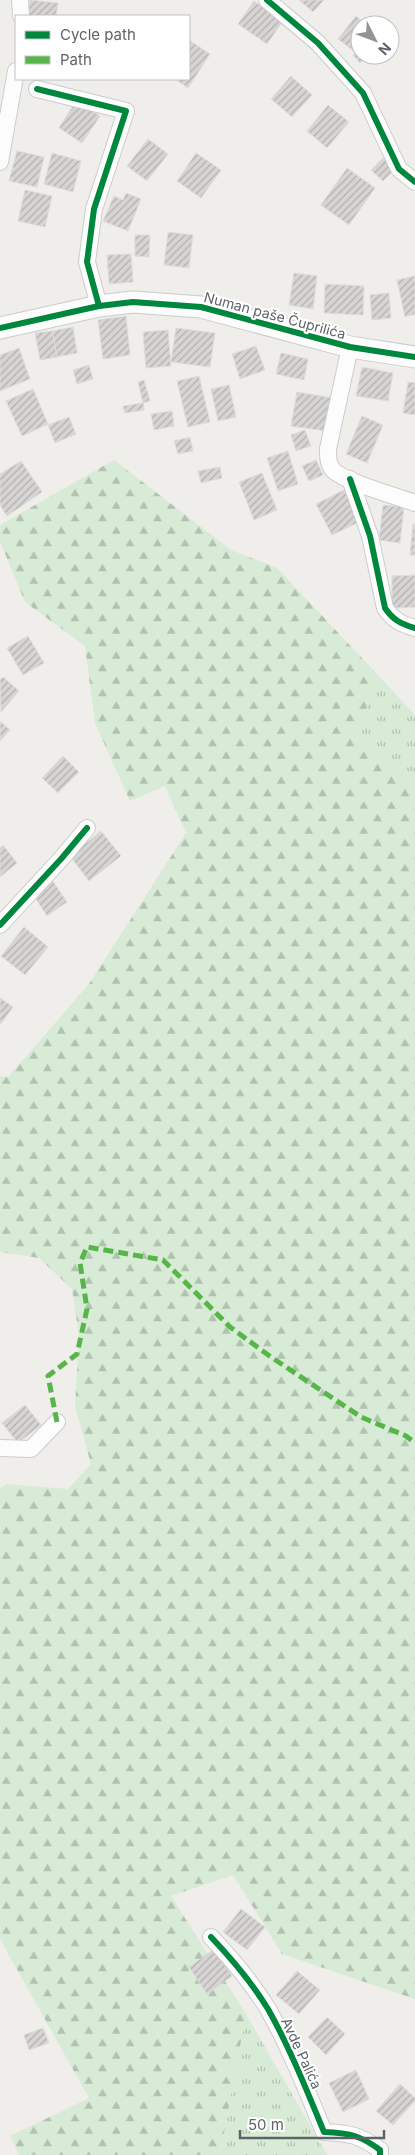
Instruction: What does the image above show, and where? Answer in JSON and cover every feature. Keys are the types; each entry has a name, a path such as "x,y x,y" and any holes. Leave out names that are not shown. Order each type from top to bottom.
{"street":[{"path":"20,0 21,15"},
{"path":"267,0 318,43 363,94 399,169 415,182"},
{"path":"0,162 15,77"},
{"path":"37,89 126,111 94,209 87,262 99,306"},
{"name":"Numan paše Čuprilića","path":"0,328 10,324 99,306 133,302 202,307 350,347 415,357"},
{"path":"350,347 328,449 329,462 334,471 350,480 415,503"},
{"path":"350,480 370,536 385,608 390,617 401,624 415,628"},
{"path":"0,926 62,860 86,828"},
{"path":"0,1448 31,1449 57,1422"},
{"name":"Avde Palića","path":"211,1937 224,1951 267,2008 293,2060 324,2132 347,2133 364,2139 380,2150 380,2155"}],"green space":[{"path":"114,460 231,550 277,568 376,673 356,742 415,791 415,1999 282,1954 233,1875 171,1896 246,2014 220,2155 19,2155 10,2136 89,2098 0,1939 0,1488 7,1484 68,1489 91,1464 75,1406 79,1336 72,1289 39,1258 0,1252 0,1076 8,1077 89,984 186,833 165,786 130,801 95,723 85,646 25,602 0,541 0,525"},
{"path":"376,673 415,715 415,791 356,743"},
{"path":"246,2014 327,2155 220,2155"}],"building":[{"path":"30,0 58,3 56,15 27,15"},
{"path":"299,0 324,0 313,12"},
{"path":"254,1 283,21 267,44 238,24"},
{"path":"350,24 350,48 338,39"},
{"path":"190,41 210,54 188,88 176,80 190,80"},
{"path":"291,76 312,95 292,117 271,99"},
{"path":"76,101 100,116 82,143 59,128"},
{"path":"328,105 349,122 327,148 307,131"},
{"path":"148,139 168,154 147,181 127,166"},
{"path":"17,151 44,157 37,187 9,181"},
{"path":"52,153 81,161 73,192 44,184"},
{"path":"196,153 221,170 201,198 177,181"},
{"path":"383,158 395,169 383,181 371,170"},
{"path":"347,168 375,188 349,225 321,205"},
{"path":"25,190 52,196 45,227 18,221"},
{"path":"126,193 141,199 128,231 103,221 114,196 123,200"},
{"path":"168,232 193,235 189,268 164,265"},
{"path":"135,235 150,235 149,257 135,256"},
{"path":"131,254 133,282 109,284 107,255"},
{"path":"294,273 317,276 313,309 289,305"},
{"path":"415,276 415,314 405,317 397,280"},
{"path":"325,284 364,286 363,315 324,313"},
{"path":"389,293 391,318 372,320 370,295"},
{"path":"126,316 130,355 103,359 98,320"},
{"path":"73,327 77,353 57,357 52,331"},
{"path":"176,328 215,333 210,367 171,362"},
{"path":"168,330 171,366 146,368 143,332"},
{"path":"52,331 57,357 40,360 35,333"},
{"path":"256,346 265,370 240,379 232,354"},
{"path":"19,348 30,379 0,391 0,355"},
{"path":"281,353 308,359 304,380 276,374"},
{"path":"89,365 93,379 77,384 73,370"},
{"path":"362,367 393,373 388,401 356,396"},
{"path":"199,376 210,422 188,427 177,381"},
{"path":"144,380 150,401 143,403 138,382"},
{"path":"408,382 415,383 415,415 403,413"},
{"path":"229,385 236,417 218,421 211,389"},
{"path":"33,389 48,424 22,436 6,401"},
{"path":"297,392 333,398 327,431 291,426"},
{"path":"143,403 144,410 125,413 123,406"},
{"path":"172,411 174,426 154,430 151,414"},
{"path":"362,416 383,425 367,463 346,454"},
{"path":"69,417 76,434 55,443 48,425"},
{"path":"305,430 311,446 296,451 291,435"},
{"path":"190,437 193,451 178,454 174,441"},
{"path":"288,451 298,484 278,491 267,458"},
{"path":"316,460 323,475 309,481 302,466"},
{"path":"21,461 42,492 7,516 0,505 0,474"},
{"path":"220,467 222,478 201,483 198,471"},
{"path":"262,473 277,510 254,520 239,482"},
{"path":"344,490 359,522 332,535 316,504"},
{"path":"383,505 404,507 400,543 379,540"},
{"path":"413,524 415,524 415,555 410,555"},
{"path":"415,575 415,607 392,608 392,576"},
{"path":"28,636 44,663 23,675 7,648"},
{"path":"3,677 19,691 1,712 0,680"},
{"path":"0,721 10,730 0,741"},
{"path":"63,756 79,772 58,793 42,778"},
{"path":"101,831 121,856 89,881 70,856"},
{"path":"3,845 17,863 0,877 0,848"},
{"path":"52,880 67,902 47,916 32,893"},
{"path":"24,927 48,947 25,975 1,956"},
{"path":"0,998 13,1007 0,1025"},
{"path":"25,1405 41,1425 18,1443 2,1423"},
{"path":"241,1909 265,1927 247,1950 223,1932"},
{"path":"214,1949 232,1976 207,1994 189,1967"},
{"path":"297,1971 320,1990 299,2014 276,1995"},
{"path":"327,2017 345,2034 326,2055 308,2037"},
{"path":"43,2028 49,2043 29,2050 24,2035"},
{"path":"356,2070 369,2099 343,2112 329,2083"},
{"path":"400,2084 415,2098 415,2101 393,2125 376,2111"}],"marked path":[{"path":"57,1422 48,1376 77,1354 87,1309 80,1263 87,1247 163,1260 230,1327 271,1357 361,1417 406,1436 415,1443"}],"cycle path":[{"path":"267,0 318,43 363,93 399,169 415,182"},
{"path":"37,89 126,111 94,209 87,262 99,306"},
{"path":"0,328 99,306 133,302 201,307 350,347 415,357"},
{"path":"350,479 370,536 385,608 398,621 415,628"},
{"path":"0,925 87,828"},
{"path":"211,1937 226,1953 268,2009 291,2054 324,2132 347,2134 360,2138 380,2150 380,2155"}]}
